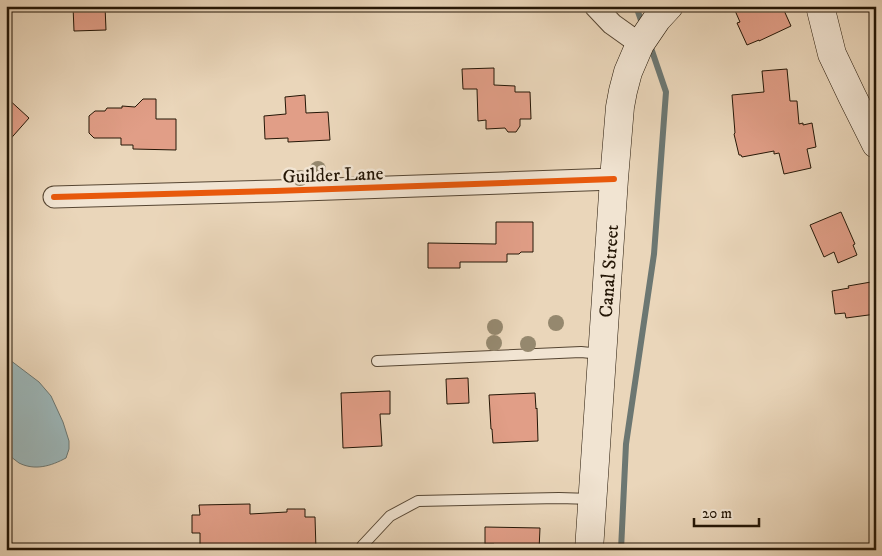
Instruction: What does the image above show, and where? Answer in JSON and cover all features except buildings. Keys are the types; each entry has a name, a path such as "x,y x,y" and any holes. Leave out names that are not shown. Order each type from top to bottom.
{"main road":[{"name":"Canal Street","path":"590,550 619,118 628,72 640,44 669,6"},
{"path":"820,6 832,54 876,144"}],"street":[{"path":"595,6 612,24 640,44"},
{"name":"Guilder Lane","path":"54,197 614,179"}],"lane":[{"path":"377,361 581,352 602,354"},
{"path":"362,546 390,516 418,502 559,498 593,499"}],"water":[{"path":"6,357 39,382 51,396 69,441 66,458 49,465 31,467 19,463 6,453"}],"waterway":[{"path":"636,6 643,26"},
{"path":"621,550 626,444 654,254 666,92 650,45"}],"cycle path":[{"path":"54,197 614,179"}]}
